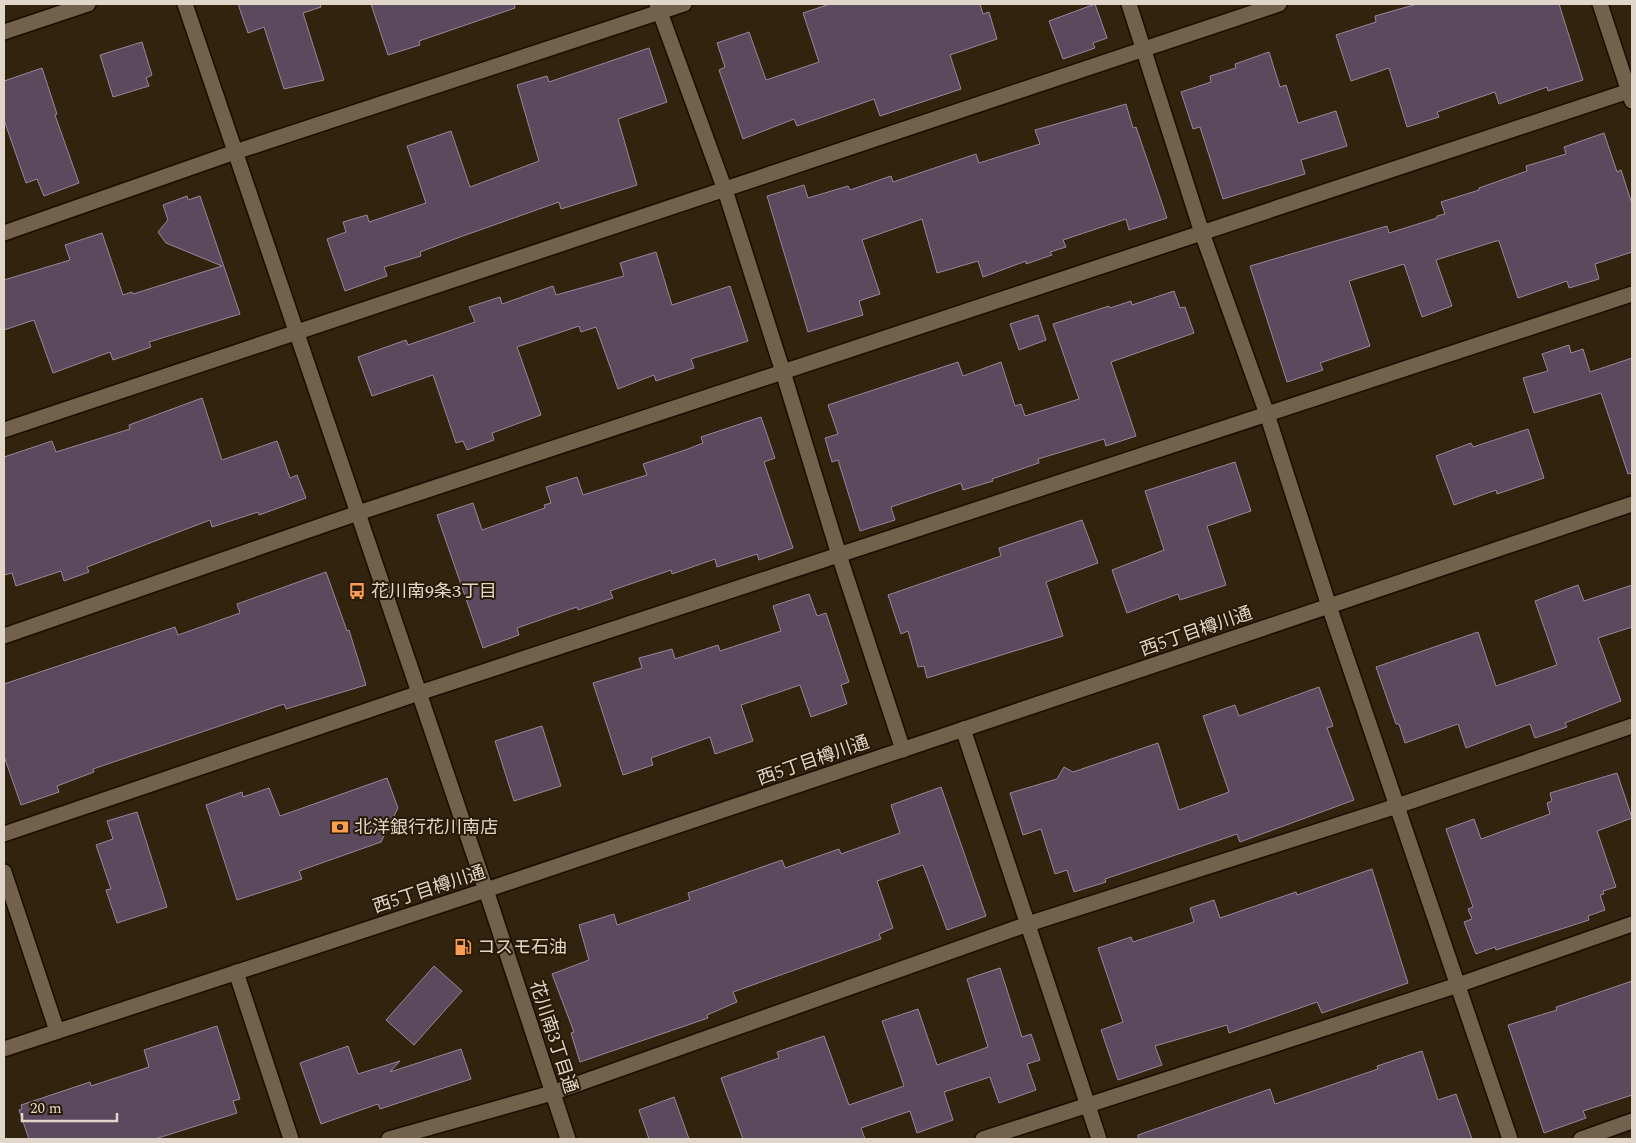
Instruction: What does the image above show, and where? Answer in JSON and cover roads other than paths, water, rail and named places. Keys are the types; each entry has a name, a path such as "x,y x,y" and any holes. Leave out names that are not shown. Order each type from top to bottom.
{"street":[{"path":"4,32 88,4"},
{"name":"花川南3丁目通","path":"184,4 486,890 568,1139"},
{"path":"4,233 235,152 659,8 684,4"},
{"path":"1129,4 1202,233 1267,414 1329,606 1510,1139"},
{"path":"4,430 297,334 1279,4"},
{"path":"4,636 358,513 1202,233 1631,94 1600,4"},
{"path":"659,8 725,190 839,555 903,750"},
{"path":"4,834 419,693 1632,294"},
{"name":"西5丁目樽川通","path":"4,1049 486,890 1632,504"},
{"path":"389,1139 552,1093 1028,924 1397,806 1632,726"},
{"path":"963,729 1099,1139"},
{"path":"4,872 57,1031"},
{"path":"983,1139 1458,985 1632,924"},
{"path":"236,972 291,1139"},
{"path":"1582,1139 1632,1121"}],"place":[{"name":"花川南9条3丁目","path":"357,591"},
{"name":"北洋銀行花川南店","path":"340,827"},
{"name":"コスモ石油","path":"463,947"}]}
